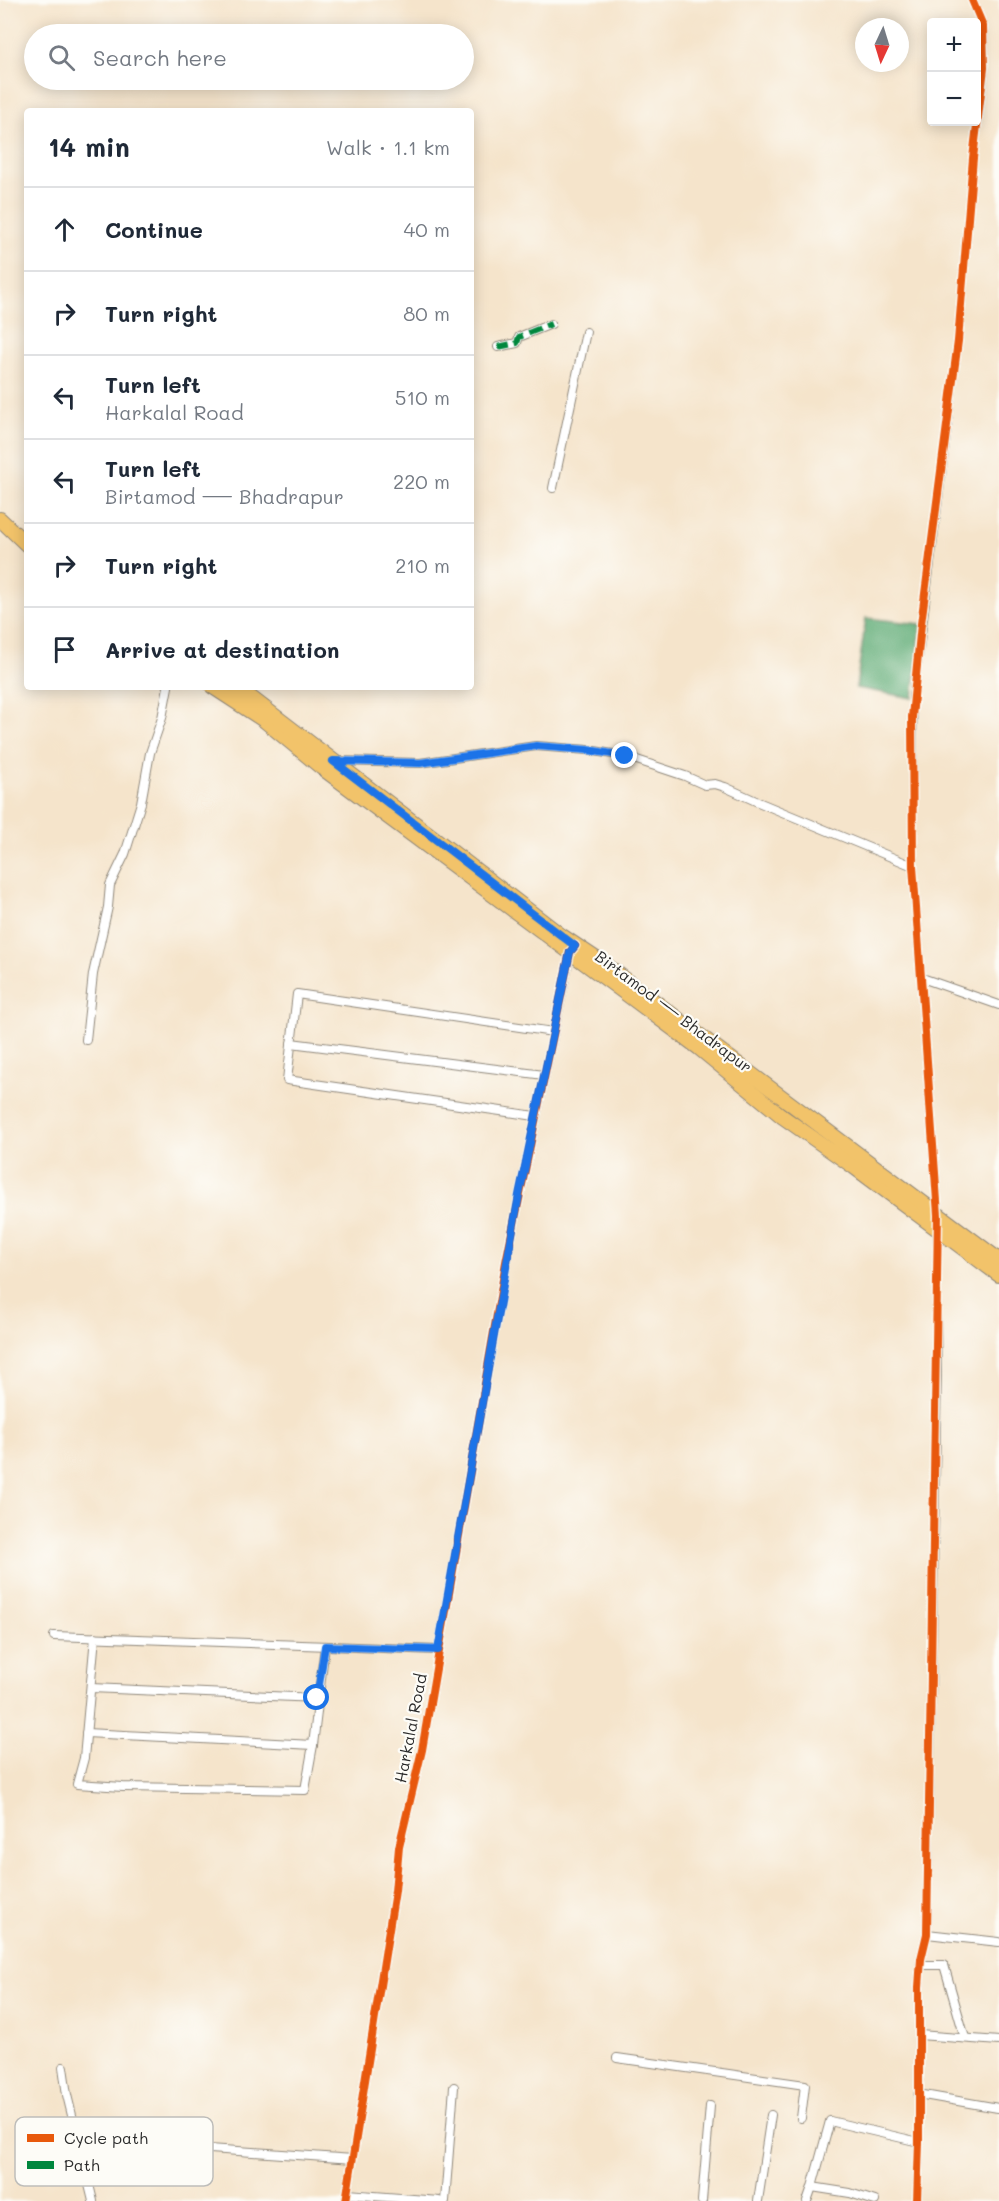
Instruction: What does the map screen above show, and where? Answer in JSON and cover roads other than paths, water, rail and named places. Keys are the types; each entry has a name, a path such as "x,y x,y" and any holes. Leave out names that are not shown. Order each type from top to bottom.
{"main road":[{"path":"0,517 24,529"},
{"path":"0,517 24,542"},
{"name":"Birtamod — Bhadrapur","path":"218,690 327,764 702,1044 783,1117 938,1222 999,1260"},
{"name":"Birtamod — Bhadrapur","path":"241,690 327,764"},
{"name":"Birtamod — Bhadrapur","path":"938,1222 999,1275"}],"street":[{"path":"917,2201 920,1965 927,1934 938,1222 913,866 913,698 958,341 973,158 984,68 983,26 972,0"},
{"path":"498,347 516,343 519,337 551,324"},
{"path":"553,488 586,332"},
{"path":"86,1040 93,974 108,907 110,885 125,854 141,803 150,753 162,717 167,690"},
{"path":"327,764 420,763 536,746 588,750 625,756 705,785 725,786 758,802 913,866"},
{"name":"Harkalal Road","path":"347,2198 395,1891 399,1847 422,1750 504,1272 535,1116 573,949"},
{"path":"922,978 999,1005"},
{"path":"535,1116 286,1080 297,994 553,1032"},
{"path":"291,1043 544,1075"},
{"path":"54,1636 438,1650"},
{"path":"95,1637 84,1758 77,1784 123,1787 305,1790 325,1646"},
{"path":"91,1688 317,1698"},
{"path":"86,1733 313,1745"},
{"path":"927,1934 999,1942"},
{"path":"920,1965 944,1965 965,2038"},
{"path":"919,2035 999,2041"},
{"path":"617,2058 805,2085 801,2118"},
{"path":"63,2067 73,2117"},
{"path":"445,2201 454,2087"},
{"path":"918,2094 998,2108"},
{"path":"702,2201 710,2106"},
{"path":"758,2201 771,2115"},
{"path":"807,2201 830,2121 919,2142"},
{"path":"213,2149 353,2159"},
{"path":"90,2186 93,2201"},
{"path":"812,2187 850,2193 875,2201"},
{"path":"347,2198 439,2201"}]}
